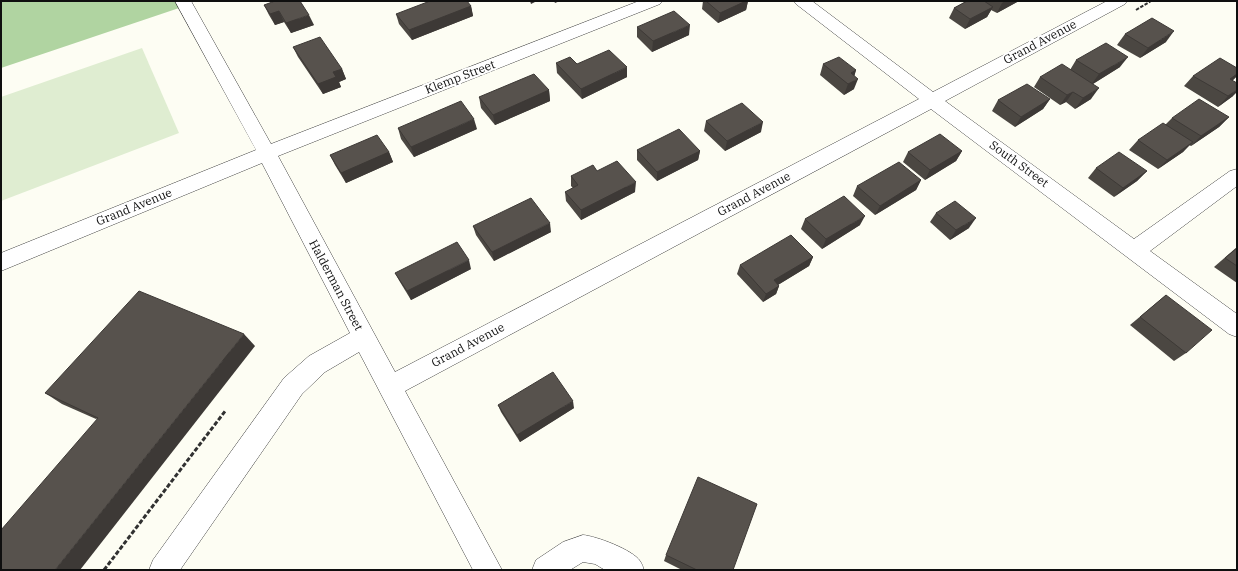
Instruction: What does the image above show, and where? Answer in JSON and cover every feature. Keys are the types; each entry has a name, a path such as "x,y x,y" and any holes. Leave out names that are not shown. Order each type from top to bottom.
{"street":[{"name":"Halderman Street","path":"183,1 267,153 488,570"},
{"name":"Klemp Street","path":"267,153 654,1"},
{"name":"South Street","path":"802,1 932,100 1237,327"},
{"name":"Grand Avenue","path":"390,387 1118,1"},
{"name":"Grand Avenue","path":"1,262 267,153"},
{"path":"1135,250 1237,176"},
{"path":"163,570 293,386 317,364 364,338"},
{"path":"546,570 578,549 589,548 614,559 630,570"}],"path":[{"path":"104,570 226,410"}],"green space":[{"path":"1,1 183,1 185,6 1,68"},
{"path":"142,48 179,133 1,201 1,97"}],"building":[{"path":"275,1 300,1 309,15 286,23 279,11 270,14 264,5"},
{"path":"430,1 467,1 471,6 409,30 396,14"},
{"path":"706,1 746,1 720,13"},
{"path":"967,1 984,1 993,7 970,19 954,8"},
{"path":"674,11 690,25 653,41 637,27"},
{"path":"1152,18 1174,31 1148,48 1125,34"},
{"path":"320,37 342,69 333,72 336,77 318,84 293,47"},
{"path":"1106,43 1128,57 1099,74 1076,60"},
{"path":"609,50 627,67 581,89 556,63 570,57 577,64"},
{"path":"839,57 856,70 851,73 858,79 848,84 823,64"},
{"path":"1220,58 1237,68 1237,74 1230,79 1237,83 1237,90 1228,96 1193,76"},
{"path":"1062,64 1099,88 1083,98 1073,92 1067,95 1040,77"},
{"path":"534,74 549,90 493,115 479,97"},
{"path":"1027,84 1050,99 1021,117 998,100"},
{"path":"1199,99 1229,117 1201,136 1172,118"},
{"path":"461,101 474,119 411,147 398,128"},
{"path":"742,103 763,122 727,141 706,121"},
{"path":"1163,123 1193,142 1167,160 1138,140"},
{"path":"679,129 700,151 657,172 637,150"},
{"path":"940,134 962,151 930,170 908,152"},
{"path":"377,135 389,152 341,173 330,155"},
{"path":"1119,152 1147,171 1123,188 1096,168"},
{"path":"617,161 636,182 581,210 565,192 578,185 571,176 593,165 597,171"},
{"path":"899,162 921,180 880,206 857,186"},
{"path":"844,196 865,216 826,239 805,219"},
{"path":"531,198 550,223 492,252 473,226"},
{"path":"955,201 976,218 956,230 936,213"},
{"path":"791,235 813,257 774,280 779,286 766,294 740,265"},
{"path":"457,242 469,260 407,291 395,273"},
{"path":"1237,248 1237,266 1225,258"},
{"path":"139,291 244,334 55,570 1,570 1,530 98,418 45,393"},
{"path":"1166,295 1212,330 1186,353 1140,317"},
{"path":"553,372 573,401 517,435 498,405"},
{"path":"698,477 757,504 733,570 697,570 666,555"}]}
